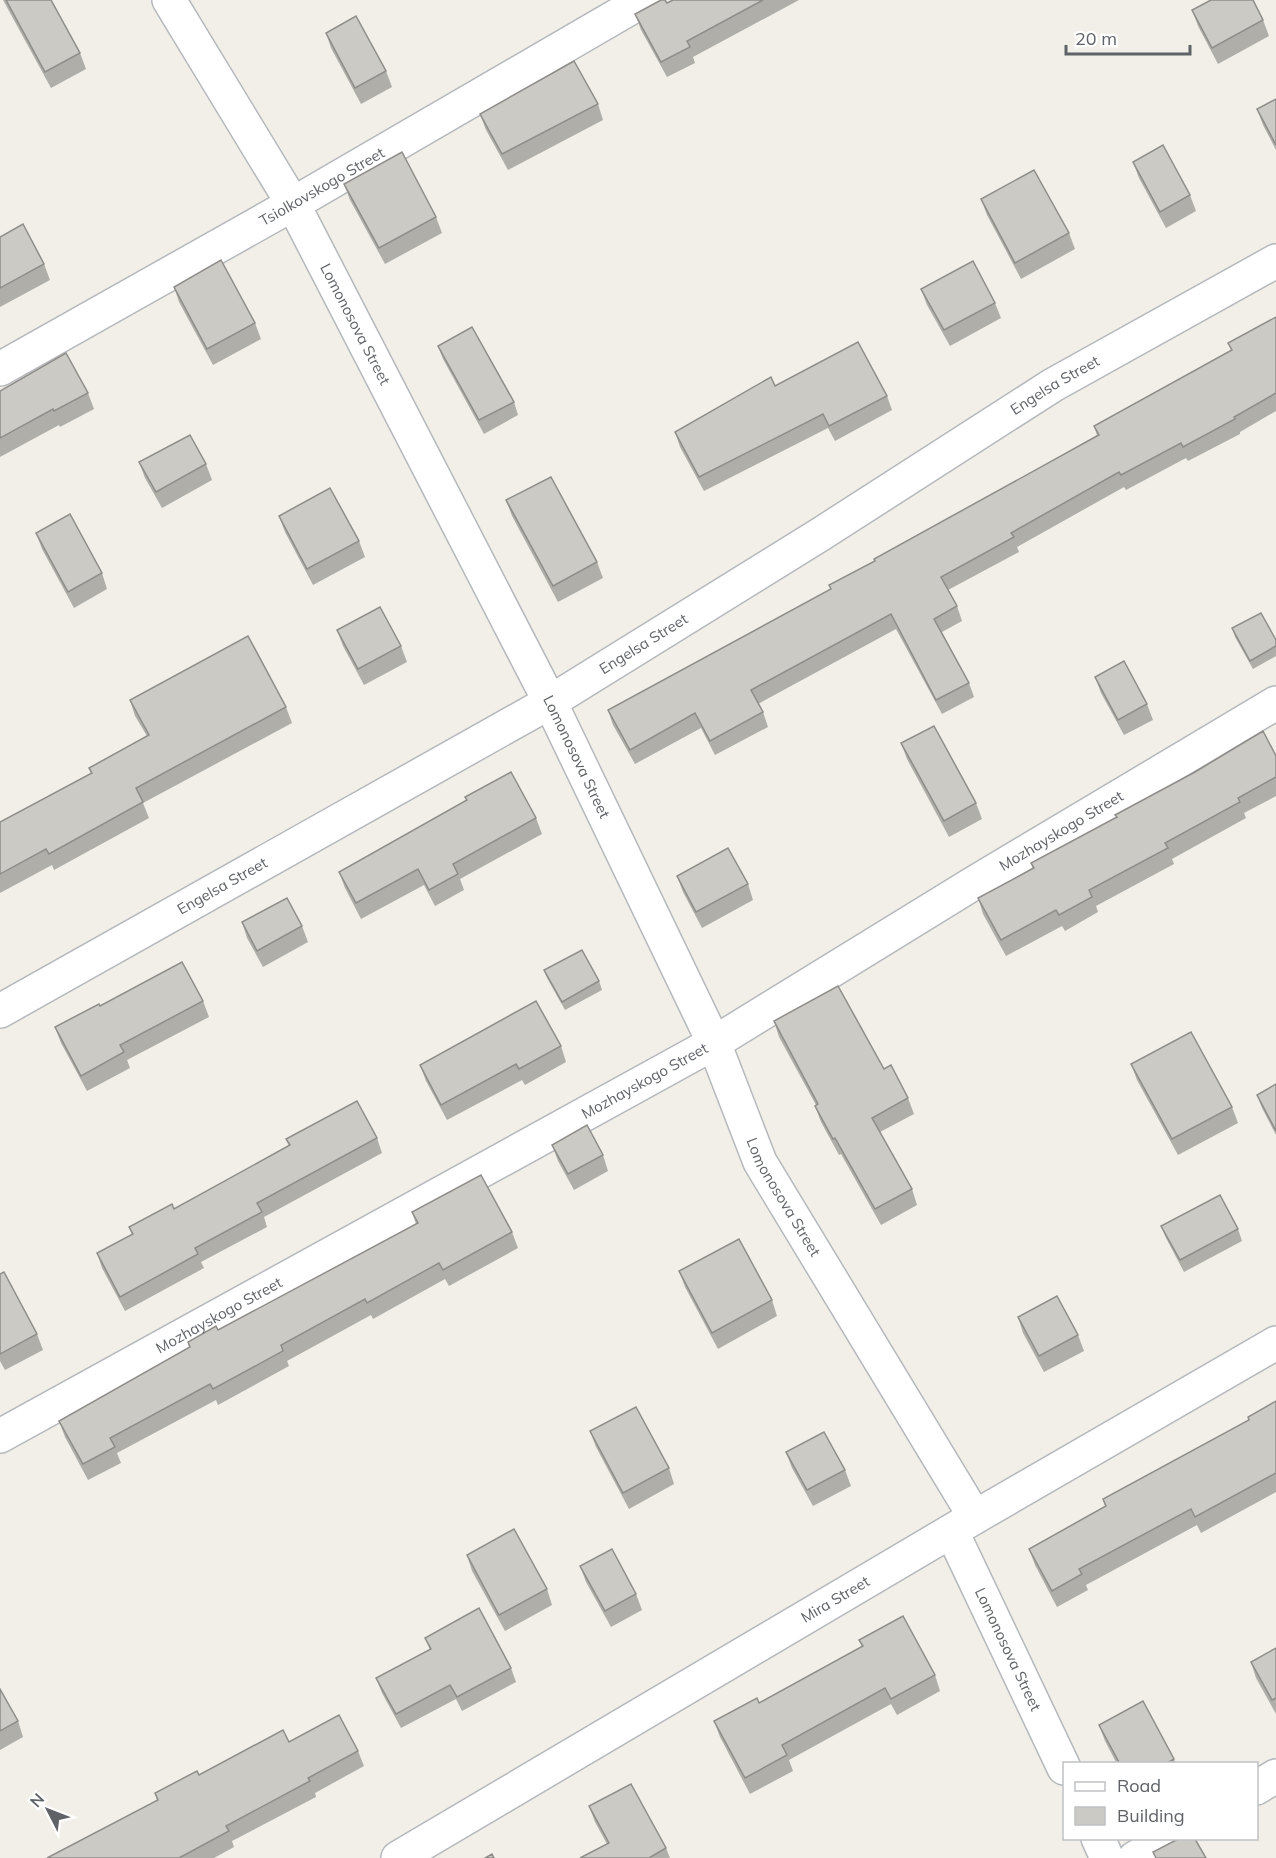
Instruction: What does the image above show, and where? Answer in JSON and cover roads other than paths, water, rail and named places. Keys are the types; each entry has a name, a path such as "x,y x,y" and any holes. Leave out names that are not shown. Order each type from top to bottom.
{"street":[{"name":"Lomonosova Street","path":"169,0 293,204 550,702 714,1043 760,1162 964,1524 1063,1763"},
{"name":"Tsiolkovskogo Street","path":"0,369 293,204 644,0"},
{"name":"Engelsa Street","path":"0,1011 550,702 821,534 1053,385 1276,261"},
{"name":"Mozhayskogo Street","path":"0,1436 714,1043 974,883 1276,703"},
{"name":"Mira Street","path":"398,1858 1276,1343"},
{"path":"1258,1787 1276,1776"},
{"path":"1098,1840 1107,1858"},
{"path":"1135,1858 1167,1840"}]}
